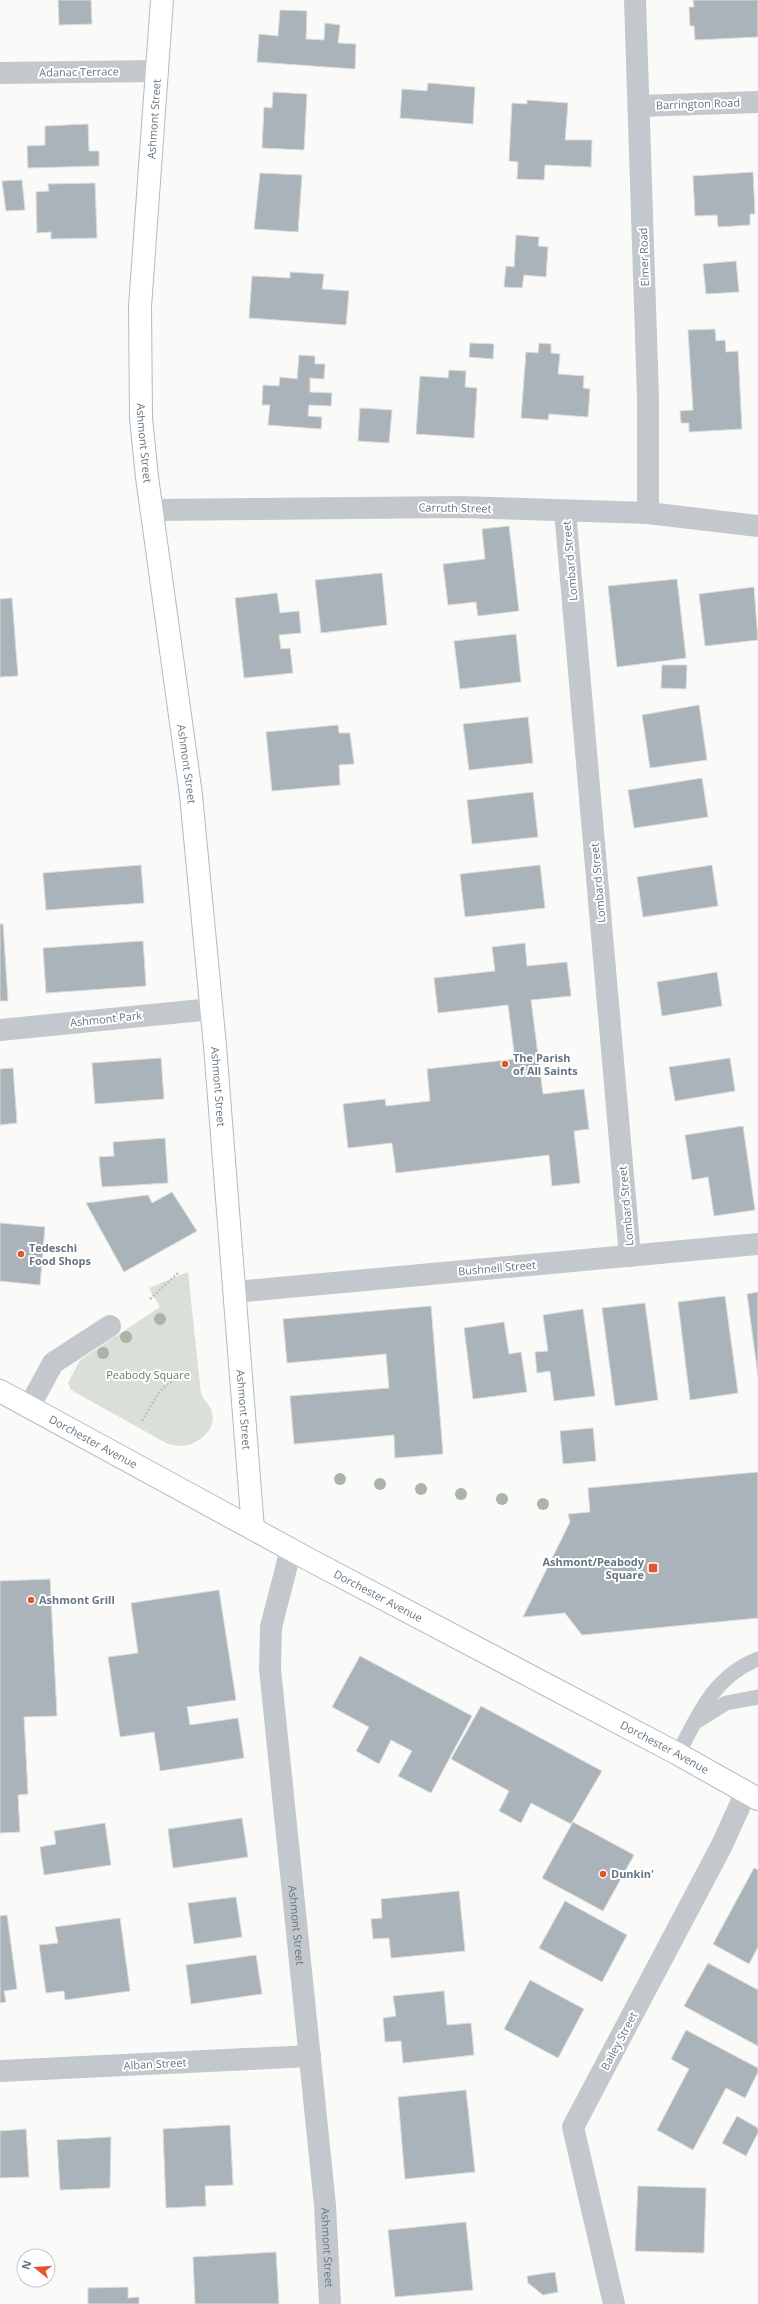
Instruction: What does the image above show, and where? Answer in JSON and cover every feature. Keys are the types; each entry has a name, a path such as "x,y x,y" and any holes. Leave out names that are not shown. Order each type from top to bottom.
{"main road":[{"name":"Ashmont Street","path":"162,0 140,307 141,418 151,510 191,795 212,1009 253,1529"},
{"name":"Dorchester Avenue","path":"0,1391 291,1550 678,1754 752,1795"}],"street":[{"name":"Elmer Road","path":"635,0 648,398 648,513"},
{"name":"Adanac Terrace","path":"0,74 157,71"},
{"name":"Barrington Road","path":"639,106 758,102"},
{"name":"Carruth Street","path":"151,510 459,507 648,513 758,526"},
{"name":"Lombard Street","path":"565,511 630,1256"},
{"name":"Ashmont Park","path":"0,1030 212,1009"},
{"name":"Bushnell Street","path":"235,1292 758,1244"},
{"path":"29,1406 53,1363 110,1326"},
{"name":"Ashmont Street","path":"291,1550 274,1609 271,1627 270,1662 324,2205 330,2304"},
{"name":"Bailey Street","path":"614,2304 573,2127 722,1845 752,1795"},
{"name":"Alban Street","path":"0,2072 310,2056"}],"lane":[{"path":"678,1754 693,1725 720,1683 737,1668 758,1659"},
{"path":"693,1725 718,1706 736,1700 758,1697"}],"path":[{"path":"150,1300 178,1273"},
{"path":"142,1421 156,1397 170,1380 191,1373"}],"green space":[{"name":"Peabody Square","path":"188,1272 201,1394 210,1408 213,1419 204,1436 193,1443 181,1446 166,1443 71,1390 68,1383 80,1360 160,1307 149,1288"}],"building":[{"path":"58,0 91,0 92,24 59,25"},
{"path":"693,0 758,0 758,37 695,40 694,26 690,26 689,7 694,7"},
{"path":"280,10 307,11 306,39 324,40 325,23 340,25 338,43 356,44 355,69 257,62 259,34 278,36"},
{"path":"428,83 475,87 473,124 400,118 402,89 427,91"},
{"path":"273,92 307,94 304,150 262,148 264,107 272,108"},
{"path":"527,100 568,103 565,140 592,140 591,167 545,165 544,180 517,179 518,162 509,161 512,103 527,104"},
{"path":"88,124 89,151 99,151 99,166 28,168 27,146 45,145 45,126"},
{"path":"753,172 755,214 750,214 750,225 718,227 717,215 695,216 693,176"},
{"path":"260,173 302,175 298,232 254,229"},
{"path":"22,180 25,210 6,211 2,181"},
{"path":"95,183 97,238 51,239 51,232 37,233 36,192 49,191 48,184"},
{"path":"516,235 539,237 538,246 548,247 546,277 524,275 522,288 504,287 506,266 514,267"},
{"path":"736,261 739,292 706,294 703,264"},
{"path":"290,272 324,274 322,289 349,291 346,325 249,318 252,276 290,278"},
{"path":"715,329 716,341 725,340 726,352 738,351 742,429 689,432 689,423 681,423 680,411 693,410 688,330"},
{"path":"470,343 494,344 493,359 469,357"},
{"path":"539,343 551,344 551,353 560,354 558,374 584,376 583,388 590,389 588,417 549,414 548,420 521,418 526,352 538,353"},
{"path":"299,355 315,356 315,364 325,364 324,379 310,378 310,392 332,393 331,406 309,405 308,416 322,417 321,429 268,425 270,405 262,405 263,385 279,386 280,377 297,379"},
{"path":"449,370 466,371 465,387 477,388 474,438 416,434 420,376 448,378"},
{"path":"360,408 392,410 389,443 358,441"},
{"path":"509,526 519,611 478,616 476,602 448,605 443,564 485,559 482,529"},
{"path":"382,573 387,625 321,633 315,580"},
{"path":"677,579 686,658 617,667 608,586"},
{"path":"754,587 758,640 705,646 699,594"},
{"path":"277,593 280,613 299,611 301,633 279,635 281,649 290,648 293,673 244,678 235,598"},
{"path":"12,598 18,676 0,677 0,599"},
{"path":"516,634 521,682 460,689 454,641"},
{"path":"662,665 687,665 686,689 661,688"},
{"path":"699,705 707,760 650,768 642,715"},
{"path":"528,717 533,763 469,770 463,724"},
{"path":"338,725 339,733 350,733 354,764 339,765 340,785 272,791 266,732"},
{"path":"702,778 708,817 634,828 628,790"},
{"path":"533,792 538,837 472,844 467,800"},
{"path":"141,865 144,903 46,910 43,873"},
{"path":"540,865 545,908 465,917 460,874"},
{"path":"712,865 718,906 643,917 637,877"},
{"path":"0,924 3,924 8,1001 0,1001"},
{"path":"143,941 146,986 46,993 43,948"},
{"name":"The Parish of All Saints","path":"525,943 527,966 567,962 571,996 531,1000 543,1094 584,1089 589,1129 574,1131 580,1183 552,1186 549,1155 396,1173 392,1143 348,1148 343,1104 385,1099 386,1106 430,1101 427,1069 515,1059 508,1005 438,1013 434,978 495,971 492,947"},
{"path":"717,972 722,1006 662,1016 657,982"},
{"path":"161,1058 164,1099 95,1104 92,1063"},
{"path":"730,1058 735,1091 675,1101 669,1067"},
{"path":"13,1068 17,1123 0,1125 0,1069"},
{"path":"743,1126 755,1210 714,1216 708,1177 692,1180 685,1135"},
{"path":"165,1138 168,1183 102,1187 99,1157 114,1156 113,1142"},
{"path":"172,1192 197,1231 124,1272 86,1203 148,1195 152,1203"},
{"name":"Tedeschi Food Shops","path":"0,1223 45,1227 40,1285 0,1281"},
{"path":"758,1292 758,1376 747,1294"},
{"path":"725,1296 738,1393 690,1400 678,1302"},
{"path":"645,1303 658,1400 615,1406 602,1308"},
{"path":"431,1306 443,1454 395,1458 394,1435 294,1444 290,1396 389,1388 386,1354 287,1363 283,1319"},
{"path":"583,1309 595,1396 554,1401 550,1371 537,1373 535,1352 548,1351 543,1315"},
{"path":"504,1322 509,1354 521,1352 527,1392 473,1399 464,1328"},
{"path":"593,1428 596,1461 563,1464 560,1431"},
{"name":"Ashmont/Peabody Square","path":"758,1472 758,1618 582,1635 565,1613 523,1617 570,1522 568,1514 590,1512 588,1488"},
{"path":"50,1579 57,1716 24,1717 28,1794 18,1795 20,1832 0,1833 0,1581"},
{"path":"219,1590 236,1700 187,1707 190,1725 238,1718 244,1758 160,1771 154,1732 120,1737 108,1657 138,1653 131,1603"},
{"path":"360,1656 472,1716 431,1793 398,1776 412,1751 391,1740 379,1764 356,1751 369,1727 332,1707"},
{"path":"481,1706 602,1771 571,1824 531,1803 521,1823 499,1811 509,1791 451,1759"},
{"path":"242,1818 248,1857 173,1868 168,1829"},
{"path":"573,1822 634,1855 603,1911 542,1878"},
{"path":"105,1823 111,1865 44,1875 40,1847 56,1844 54,1831"},
{"path":"754,1868 758,1870 758,1947 749,1964 713,1944"},
{"path":"459,1891 465,1951 391,1958 389,1938 373,1939 371,1919 382,1918 381,1899"},
{"path":"236,1897 242,1937 194,1944 188,1903"},
{"path":"565,1901 627,1935 602,1982 539,1948"},
{"path":"7,1915 17,1989 4,1991 6,2002 0,2003 0,1916"},
{"path":"120,1918 130,1991 65,2000 64,1991 46,1993 39,1945 58,1943 55,1927"},
{"path":"256,1955 262,1994 191,2004 186,1965"},
{"path":"708,1963 758,1990 758,2046 684,2006"},
{"path":"530,1980 584,2009 558,2058 504,2029"},
{"path":"444,1991 447,2025 471,2023 474,2055 403,2063 401,2041 385,2042 383,2018 396,2016 393,1996"},
{"path":"686,2030 758,2068 758,2072 745,2098 726,2088 693,2150 657,2130 689,2069 671,2059"},
{"path":"466,2090 475,2172 405,2179 398,2097"},
{"path":"737,2116 758,2128 758,2133 746,2156 722,2143"},
{"path":"230,2125 233,2185 205,2186 206,2206 166,2208 163,2129"},
{"path":"26,2129 29,2177 0,2178 0,2131"},
{"path":"111,2137 110,2188 60,2190 57,2140"},
{"path":"638,2186 706,2188 704,2253 635,2251"},
{"path":"466,2222 473,2290 395,2297 388,2230"},
{"path":"276,2252 279,2304 195,2304 193,2257"},
{"path":"555,2272 558,2292 543,2295 528,2283 527,2276"},
{"path":"128,2287 128,2298 139,2297 139,2304 88,2304 88,2288"}],"place":[{"name":"The Parish of All Saints","path":"505,1064"},
{"name":"Tedeschi Food Shops","path":"21,1254"},
{"name":"Ashmont/Peabody Square","path":"653,1568"},
{"name":"Ashmont Grill","path":"31,1600"},
{"name":"Dunkin'","path":"603,1874"}]}
